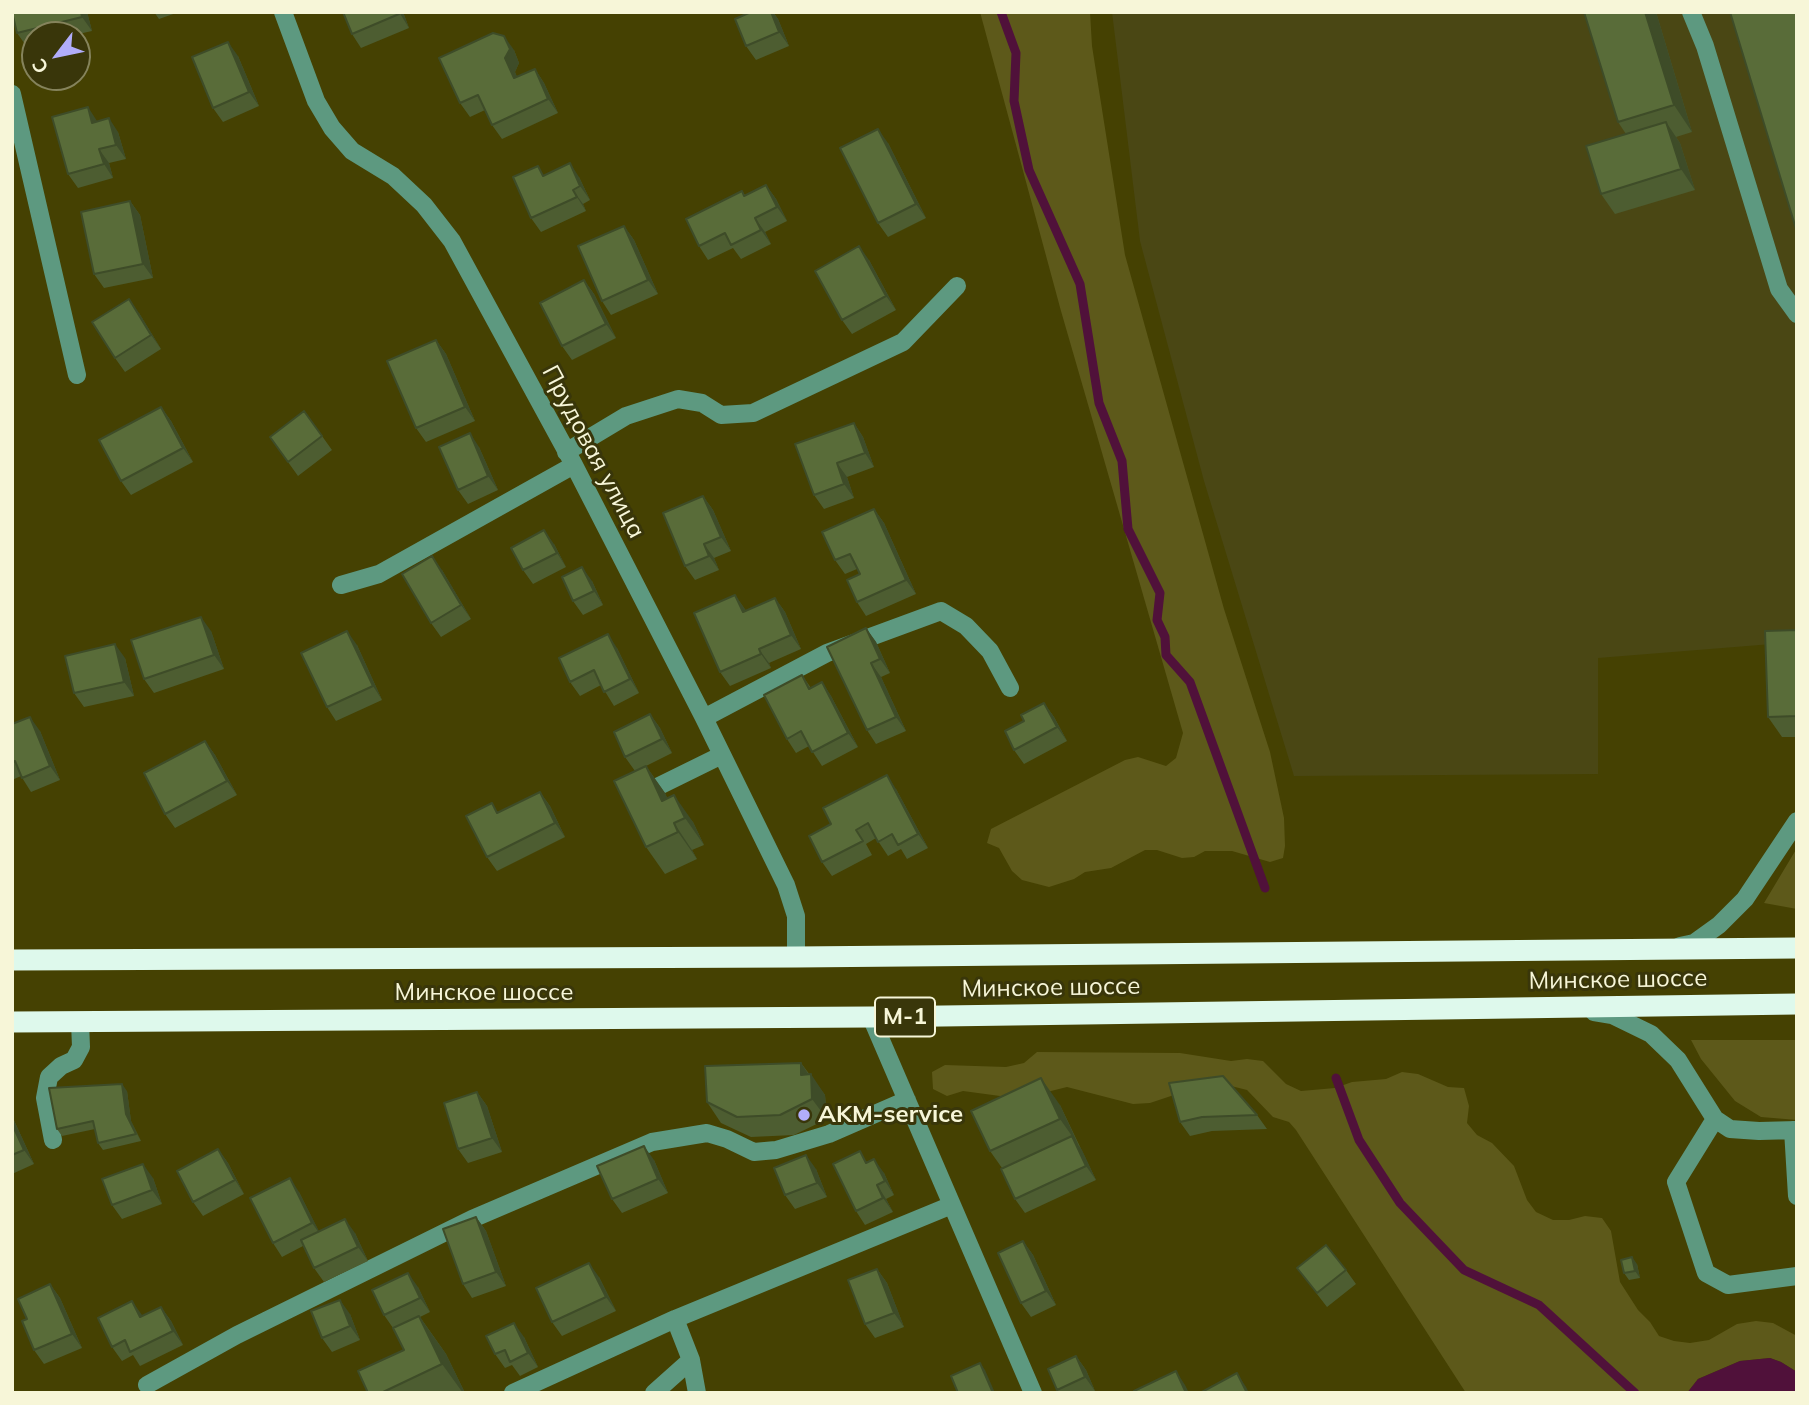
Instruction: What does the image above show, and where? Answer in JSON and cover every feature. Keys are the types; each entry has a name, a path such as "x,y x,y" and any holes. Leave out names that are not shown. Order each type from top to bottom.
{"highway":[{"name":"Минское шоссе","path":"12,960 796,957 1797,948"},
{"name":"Минское шоссе","path":"12,1022 871,1017 1797,1004"}],"street":[{"name":"Прудовая улица","path":"282,12 316,101 331,128 352,151 393,176 424,205 452,241 570,458 704,718 786,885 796,916 796,957"},
{"path":"1691,12 1705,46 1779,289 1797,314"},
{"path":"12,93 77,375"},
{"path":"341,585 379,574 570,458 626,416 678,399 702,403 721,415 754,413 903,342 957,286"},
{"path":"704,718 827,653 941,611 966,626 990,651 1010,688"},
{"path":"659,786 722,755"},
{"path":"1661,950 1694,943 1720,925 1745,899 1797,821"},
{"path":"1570,1008 1612,1015 1651,1034 1678,1060 1715,1119 1730,1129 1795,1130 1797,1196"},
{"path":"871,1017 1033,1393"},
{"path":"53,1140 45,1098 49,1077 61,1066 74,1060 81,1047 80,1022"},
{"path":"147,1385 237,1335 472,1219 652,1142 707,1133 754,1152 776,1150 829,1133 907,1100"},
{"path":"1715,1119 1676,1182 1706,1273 1728,1285 1797,1276"},
{"path":"513,1393 675,1319 952,1205"},
{"path":"675,1319 691,1360 697,1393"},
{"path":"654,1393 691,1360"}],"shaded area":[{"path":"980,12 1090,12 1092,46 1125,255 1224,609 1270,752 1284,818 1283,858 1270,862 1232,851 1205,851 1194,857 1182,858 1157,850 1145,850 1111,868 1085,872 1074,879 1049,887 1022,880 1012,871 999,848 987,843 991,829 1125,760 1138,757 1166,766 1176,758 1183,733 1061,311"},
{"path":"1112,12 1797,12 1797,642 1598,658 1598,774 1294,776 1204,481 1140,241"},
{"path":"1797,848 1797,909 1764,903"},
{"path":"1691,1040 1797,1040 1797,1120 1761,1117 1735,1101 1701,1059"},
{"path":"1037,1052 1180,1053 1231,1061 1263,1061 1286,1084 1301,1091 1386,1079 1402,1072 1418,1074 1448,1087 1464,1088 1469,1106 1467,1123 1477,1135 1492,1143 1514,1166 1527,1200 1536,1212 1553,1220 1585,1216 1602,1218 1611,1231 1620,1282 1659,1336 1690,1343 1709,1340 1737,1324 1756,1321 1773,1323 1797,1336 1797,1372 1770,1358 1740,1361 1698,1379 1687,1393 1466,1393 1296,1130 1289,1122 1273,1117 1247,1090 1231,1086 1198,1087 1150,1103 1133,1104 1067,1087 1035,1095 1000,1096 963,1091 947,1096 933,1089 932,1072 945,1065 1006,1067 1024,1063"},
{"path":"1770,1358 1797,1372 1797,1393 1687,1393 1698,1379 1740,1361"}],"building":[{"path":"12,12 81,12 82,17 66,21 21,21 21,32 17,33"},
{"path":"343,12 399,12 399,14 352,34"},
{"path":"751,12 771,12 779,32 746,46 735,19"},
{"path":"1584,12 1645,12 1674,105 1618,122"},
{"path":"1730,12 1797,12 1797,232"},
{"path":"493,33 504,36 510,49 505,58 514,78 535,69 548,99 492,125 478,95 460,103 439,58"},
{"path":"228,42 249,92 213,108 192,57"},
{"path":"88,107 92,123 109,118 116,145 99,149 104,164 68,174 52,117"},
{"path":"1666,122 1681,169 1601,194 1586,146"},
{"path":"878,129 916,204 878,223 840,148"},
{"path":"570,163 580,186 573,190 577,197 531,218 513,177 538,166 543,176"},
{"path":"766,185 777,207 755,218 761,230 731,245 725,233 699,246 686,219 742,191 744,196"},
{"path":"130,201 143,264 94,274 81,212"},
{"path":"624,226 648,280 602,301 578,246"},
{"path":"859,246 886,296 842,320 815,271"},
{"path":"584,280 606,324 562,346 540,303"},
{"path":"129,299 151,335 115,358 92,322"},
{"path":"436,340 465,407 416,428 387,361"},
{"path":"161,407 183,448 121,481 99,440"},
{"path":"304,411 322,436 288,462 270,437"},
{"path":"854,423 865,453 837,463 844,484 814,495 795,444"},
{"path":"470,433 488,476 458,490 439,447"},
{"path":"703,496 721,537 704,544 709,556 685,566 663,513"},
{"path":"874,509 906,580 857,602 847,580 860,574 850,554 835,560 822,532"},
{"path":"544,530 557,553 523,570 511,548"},
{"path":"432,556 461,605 431,623 402,574"},
{"path":"582,567 594,591 573,601 562,577"},
{"path":"735,595 743,612 775,598 791,635 759,649 761,654 720,672 694,613"},
{"path":"201,617 214,655 144,679 131,640"},
{"path":"866,628 880,659 871,663 896,717 867,730 827,647"},
{"path":"1797,630 1797,716 1768,717 1765,631"},
{"path":"347,631 373,686 327,707 301,653"},
{"path":"608,634 630,679 604,692 594,670 570,682 559,658"},
{"path":"115,644 124,682 74,693 65,656"},
{"path":"802,675 809,689 822,682 848,733 812,752 801,731 787,739 764,695"},
{"path":"1044,703 1057,727 1014,750 1005,731 1024,721 1021,715"},
{"path":"650,714 662,739 625,757 614,732"},
{"path":"30,717 50,766 22,778 15,761 12,762 12,724"},
{"path":"205,741 227,781 165,814 144,773"},
{"path":"646,766 662,801 674,795 685,818 674,823 678,832 646,847 614,781"},
{"path":"887,775 918,834 898,845 892,834 878,842 868,823 856,830 863,841 822,862 809,836 831,824 823,808"},
{"path":"540,792 555,823 487,857 466,816 492,803 497,813"},
{"path":"801,1063 801,1075 811,1074 812,1099 780,1115 737,1117 707,1102 705,1066"},
{"path":"1223,1076 1257,1115 1202,1117 1180,1122 1169,1083"},
{"path":"1041,1078 1060,1119 990,1151 971,1111"},
{"path":"122,1084 126,1114 136,1134 98,1143 93,1121 57,1129 49,1088"},
{"path":"477,1092 492,1138 458,1149 444,1103"},
{"path":"12,1124 24,1150 12,1155"},
{"path":"1072,1136 1086,1166 1015,1199 1001,1169"},
{"path":"644,1146 658,1179 612,1199 597,1166"},
{"path":"218,1149 235,1180 193,1202 177,1171"},
{"path":"860,1151 866,1163 874,1159 885,1181 877,1185 883,1198 856,1211 833,1164"},
{"path":"806,1155 817,1183 785,1195 774,1168"},
{"path":"143,1164 152,1190 112,1205 102,1179"},
{"path":"290,1178 312,1223 273,1243 250,1198"},
{"path":"476,1217 496,1272 463,1284 443,1229"},
{"path":"345,1219 358,1247 314,1268 301,1240"},
{"path":"1023,1241 1046,1291 1021,1303 998,1253"},
{"path":"1326,1245 1346,1270 1317,1293 1297,1268"},
{"path":"1632,1257 1635,1271 1624,1273 1621,1260"},
{"path":"589,1263 606,1297 552,1322 536,1288"},
{"path":"877,1269 894,1313 865,1324 848,1280"},
{"path":"408,1273 420,1298 384,1315 372,1290"},
{"path":"50,1284 72,1334 34,1350 22,1321 27,1319 18,1299"},
{"path":"340,1300 350,1326 322,1338 311,1311"},
{"path":"132,1301 140,1317 161,1307 173,1331 130,1352 125,1340 112,1347 98,1318"},
{"path":"419,1316 442,1364 381,1393 368,1393 358,1371 404,1350 393,1328"},
{"path":"514,1323 528,1353 510,1362 505,1350 495,1354 486,1336"},
{"path":"1076,1356 1085,1377 1057,1390 1048,1369"},
{"path":"980,1363 993,1393 958,1393 951,1376"},
{"path":"1176,1371 1186,1393 1135,1393 1134,1391"},
{"path":"1237,1373 1247,1393 1200,1393"}],"waterway":[{"path":"1001,12 1016,53 1014,101 1029,170 1080,284 1099,403 1122,461 1128,529 1160,593 1157,620 1165,637 1166,655 1190,682 1265,888"},
{"path":"1336,1078 1359,1140 1400,1203 1464,1270 1539,1305 1635,1393"}],"place":[{"name":"AKM-service","path":"804,1115"}]}
